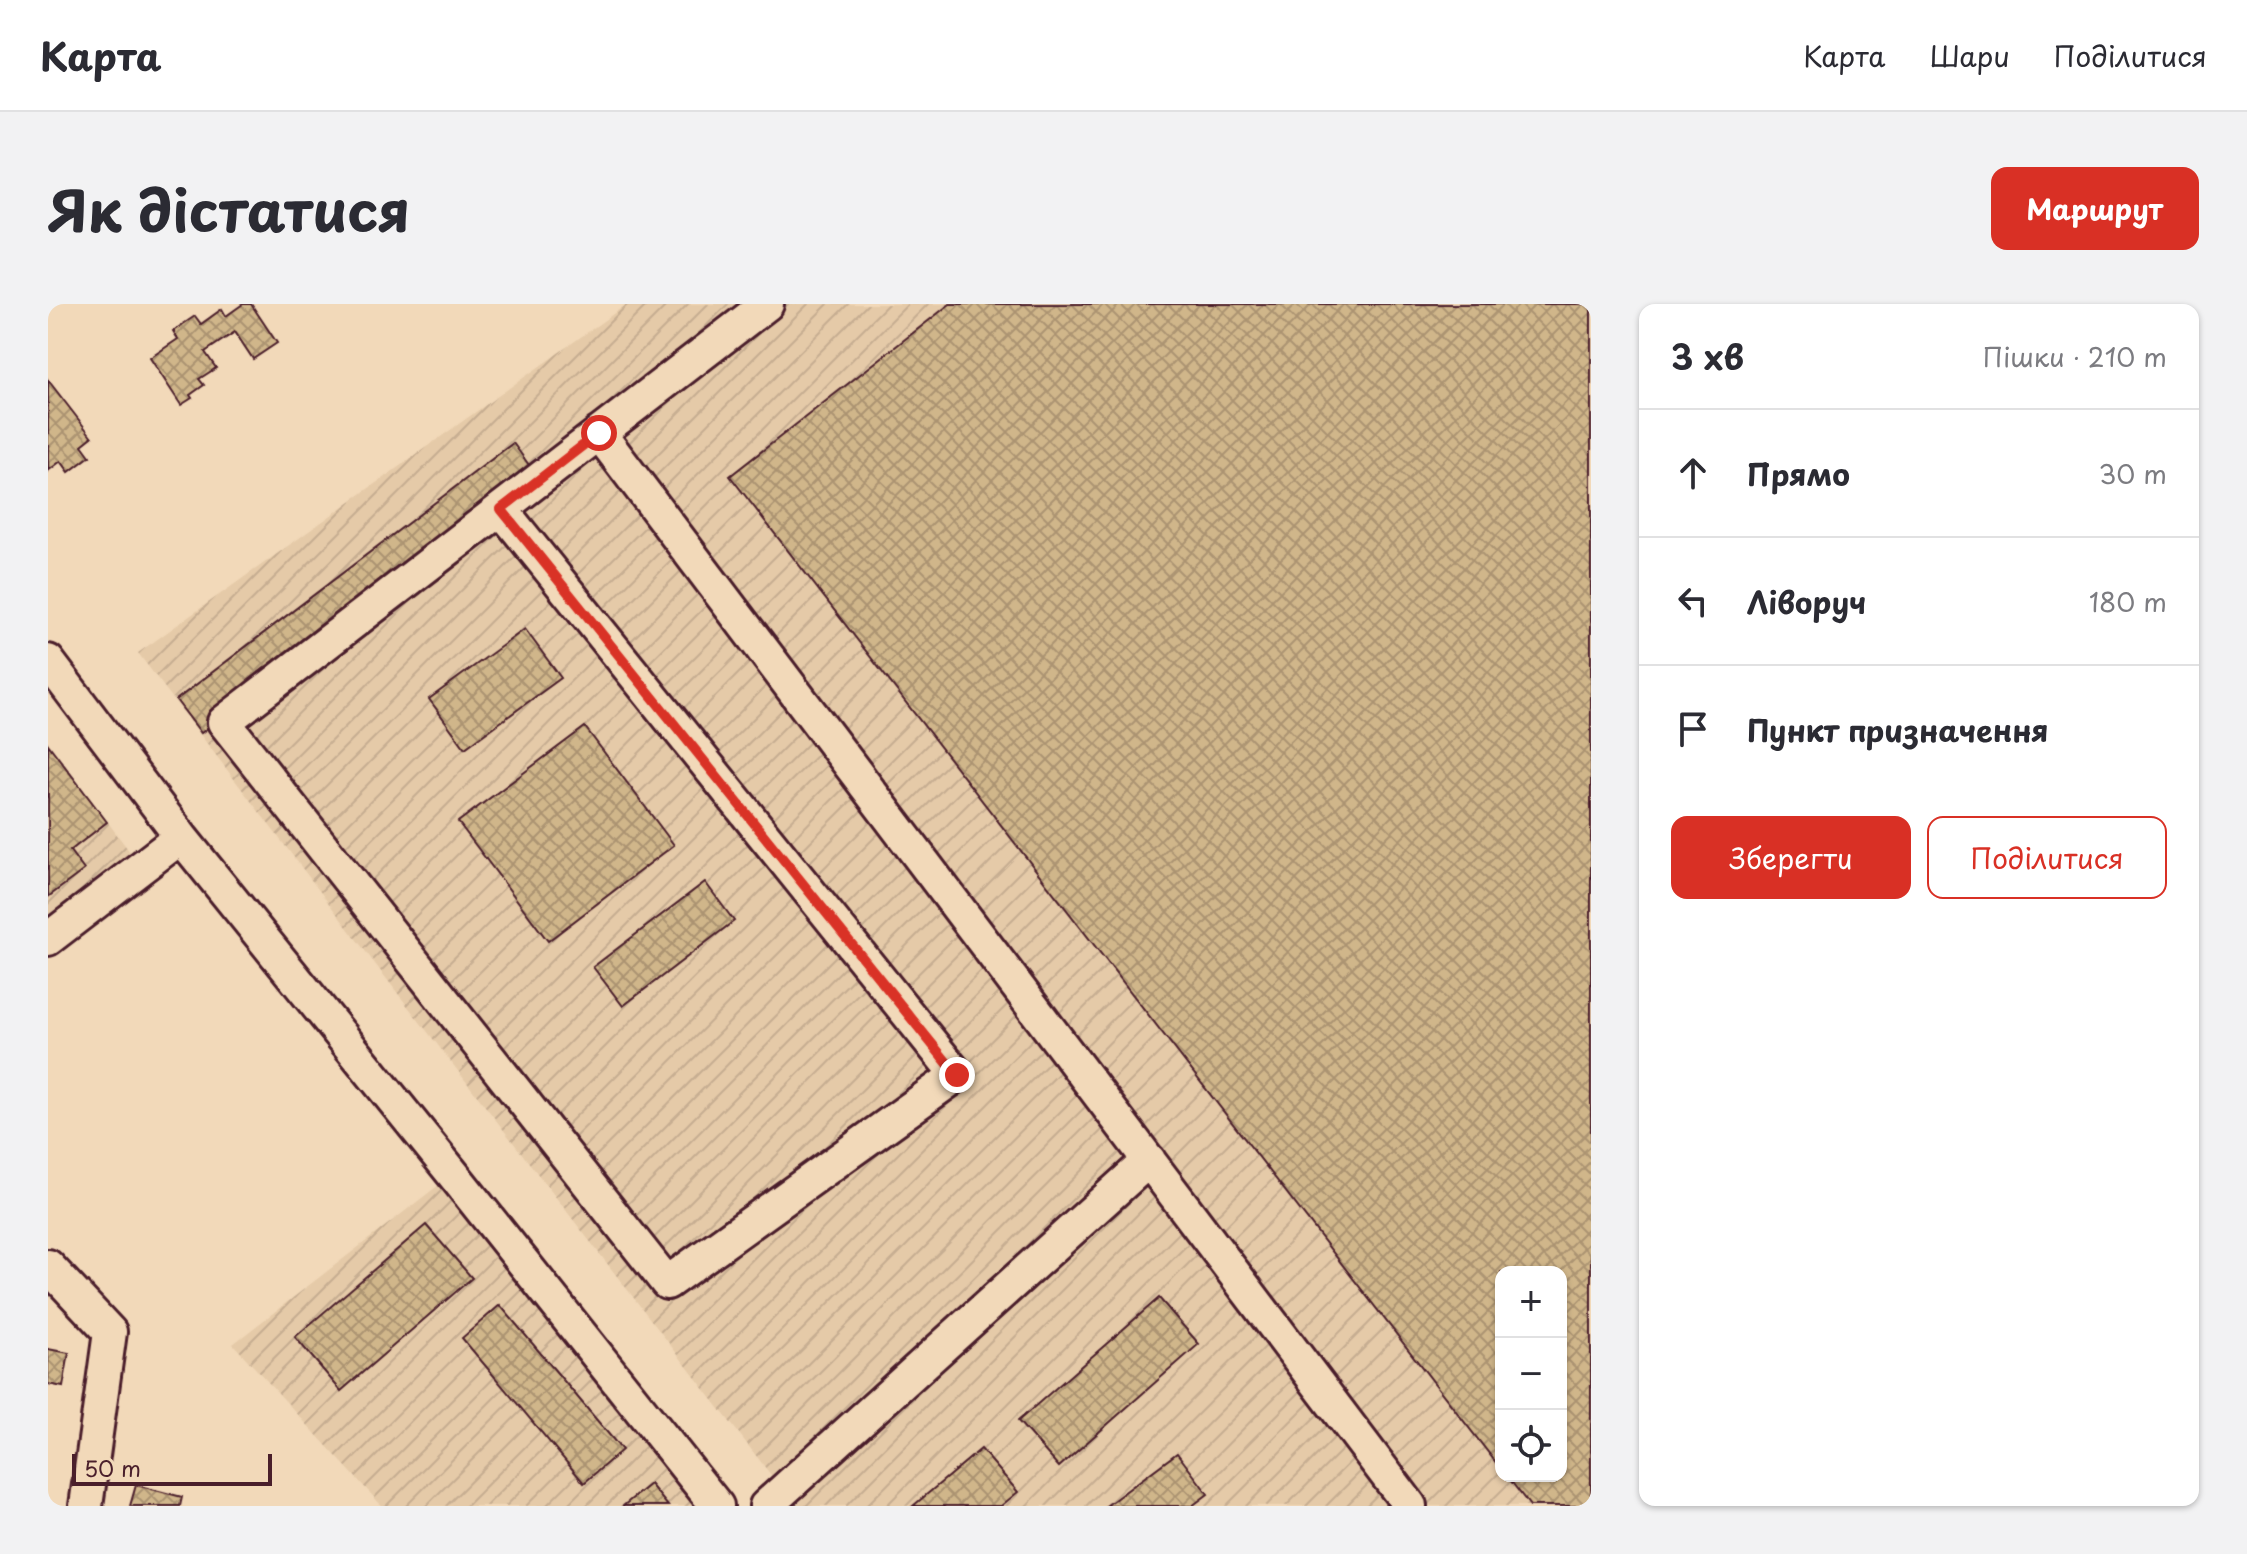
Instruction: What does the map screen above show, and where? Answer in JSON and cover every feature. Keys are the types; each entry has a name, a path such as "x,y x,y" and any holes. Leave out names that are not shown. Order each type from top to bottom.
{"street":[{"path":"501,509 957,1075 667,1283 224,722 767,304"},
{"path":"599,433 1410,1506"},
{"path":"48,661 181,837 717,1506"},
{"path":"48,939 181,837"},
{"path":"766,1506 1149,1160"},
{"path":"48,1266 110,1332 86,1506"}],"shaded area":[{"path":"627,304 1591,304 1591,1506 795,1506 138,653"},
{"path":"48,742 142,868 48,939"},
{"path":"453,1174 717,1506 382,1506 233,1344"}],"building":[{"path":"243,304 251,304 277,343 253,359 235,332 205,352 216,368 199,379 204,385 181,405 150,358 178,339 173,331 195,316 201,324 222,309 226,316"},
{"path":"950,304 1591,304 1591,1506 1530,1506 1512,1482 1567,1482 1567,1266 1495,1266 1495,1461 730,476"},
{"path":"48,380 92,437 82,445 90,456 69,472 61,461 48,471"},
{"path":"513,443 537,476 201,733 176,700"},
{"path":"525,629 561,678 465,748 429,699"},
{"path":"585,727 674,845 548,941 458,822"},
{"path":"48,744 107,822 70,851 84,870 48,897"},
{"path":"705,882 734,921 623,1006 593,967"},
{"path":"426,1225 472,1278 341,1391 295,1337"},
{"path":"1159,1298 1199,1344 1059,1467 1018,1421"},
{"path":"500,1305 622,1450 584,1483 462,1338"},
{"path":"48,1349 69,1353 63,1387 48,1384"},
{"path":"981,1449 1018,1492 1001,1506 913,1506"},
{"path":"1177,1453 1208,1494 1192,1506 1106,1506"},
{"path":"650,1484 668,1506 623,1506"},
{"path":"136,1485 182,1497 180,1506 130,1506"}],"route":[{"path":"599,433 501,509 957,1075"}]}
